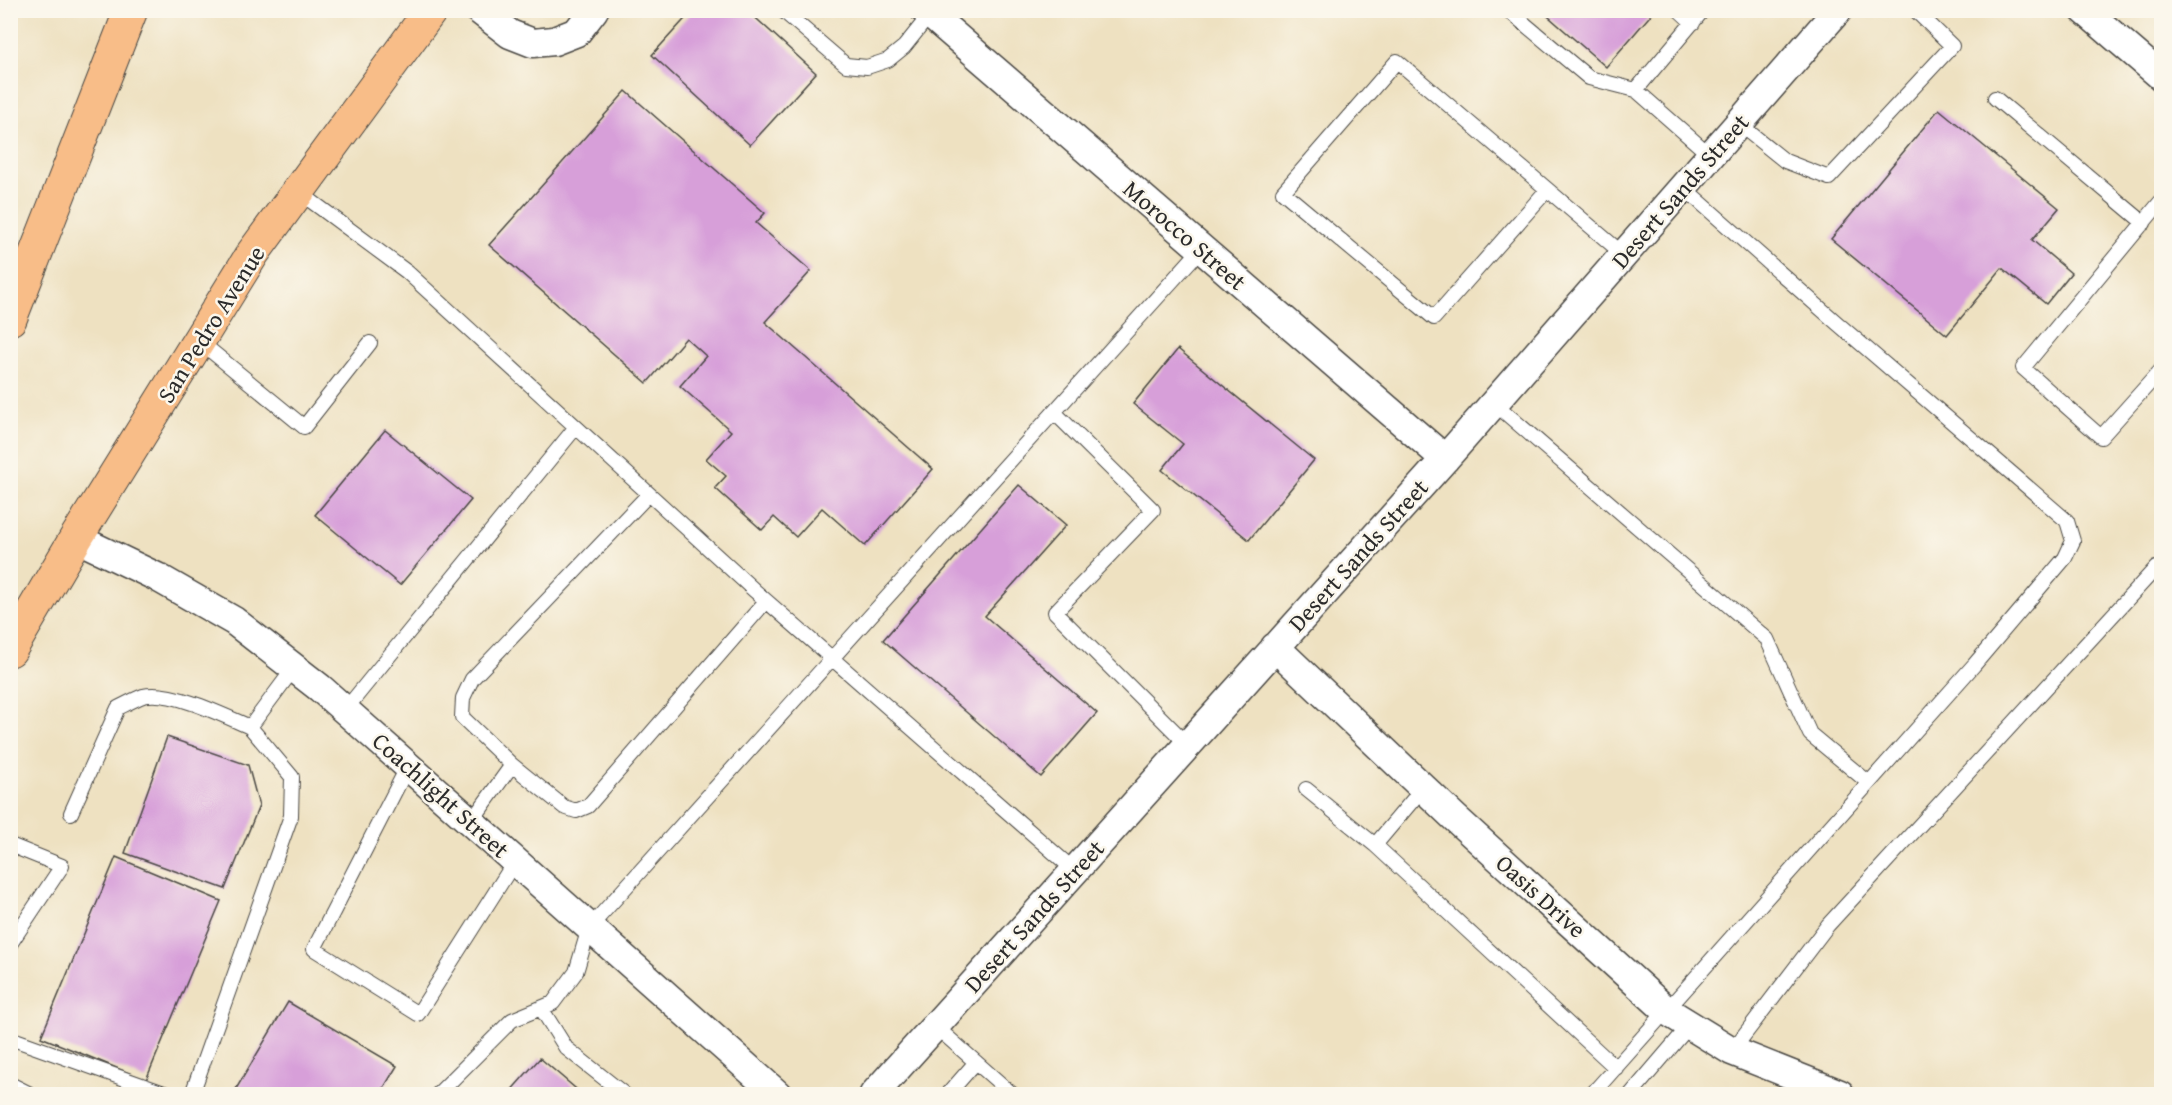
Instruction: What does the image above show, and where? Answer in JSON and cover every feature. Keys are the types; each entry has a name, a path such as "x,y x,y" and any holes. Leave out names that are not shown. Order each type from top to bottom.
{"main road":[{"path":"10,319 131,10"},
{"name":"San Pedro Avenue","path":"10,650 76,538 254,254 431,10"}],"street":[{"path":"479,10 510,34 533,43 554,41 577,32 594,10"},
{"name":"Desert Sands Street","path":"874,1095 1445,459 1838,10"},
{"path":"2084,10 2162,77"},
{"name":"Morocco Street","path":"929,12 1445,459"},
{"name":"Coachlight Street","path":"76,538 157,577 234,621 294,668 345,710 777,1095"},
{"name":"Oasis Drive","path":"1275,647 1423,788 1678,1018 1732,1051 1825,1092"}],"lane":[{"path":"782,10 846,65 867,67 888,60 904,47 929,12"},
{"path":"1508,10 1589,78 1636,90 1711,156"},
{"path":"1679,10 1693,23"},
{"path":"1636,90 1703,10"},
{"path":"1739,124 1785,161 1829,178 1952,46 1916,10"},
{"path":"1547,190 1434,318 1283,192 1396,61 1624,255"},
{"path":"1995,98 2144,223"},
{"path":"1631,1095 1678,1018 1869,783 2065,558 2073,541 2067,521 1683,187"},
{"path":"299,192 407,272 766,601 1075,871"},
{"path":"2162,200 2023,368 2101,437 2162,369"},
{"path":"438,1095 512,1020 554,1003 576,972 589,927 1201,249"},
{"path":"199,341 304,427 370,343"},
{"path":"1494,403 1767,639 1810,734 1869,783"},
{"path":"1054,412 1153,510 1055,612 1188,745"},
{"path":"345,710 576,427"},
{"path":"649,494 472,678 463,698 462,717 512,765 564,807 576,811 588,806 766,601"},
{"path":"1732,1051 1828,925 2156,568 2162,572"},
{"path":"250,727 294,668"},
{"path":"71,813 118,708 145,696 170,697 208,708 250,727 292,777 291,816 192,1095"},
{"path":"471,822 512,765"},
{"path":"408,766 314,949 418,1014 515,861"},
{"path":"1375,845 1423,788"},
{"path":"1306,789 1375,845 1616,1068"},
{"path":"10,845 62,866 10,944"},
{"path":"541,1008 566,1048 624,1095"},
{"path":"1592,1095 1616,1068 1678,1018"},
{"path":"935,1026 1012,1095"},
{"path":"10,1038 167,1095"},
{"path":"948,1095 975,1062"},
{"path":"10,1084 30,1095"}],"building":[{"path":"693,10 747,10 816,73 750,145 652,55"},
{"path":"1541,10 1655,10 1606,67"},
{"path":"626,91 765,213 756,223 811,271 765,322 933,469 865,546 822,508 796,537 774,517 762,530 715,488 726,476 706,459 731,431 680,386 706,356 686,338 647,383 489,245"},
{"path":"1939,109 2059,208 2032,240 2071,273 2046,304 2002,268 1947,335 1831,239"},
{"path":"1178,349 1314,460 1249,540 1162,470 1183,444 1133,404"},
{"path":"385,430 471,500 400,585 315,515"},
{"path":"1019,485 1066,525 985,616 1097,713 1041,777 883,640"},
{"path":"167,737 248,765 259,806 225,889 125,853"},
{"path":"116,857 221,901 146,1080 41,1037"},
{"path":"288,1002 397,1066 380,1094 233,1094"},
{"path":"540,1058 582,1094 508,1094"}]}
